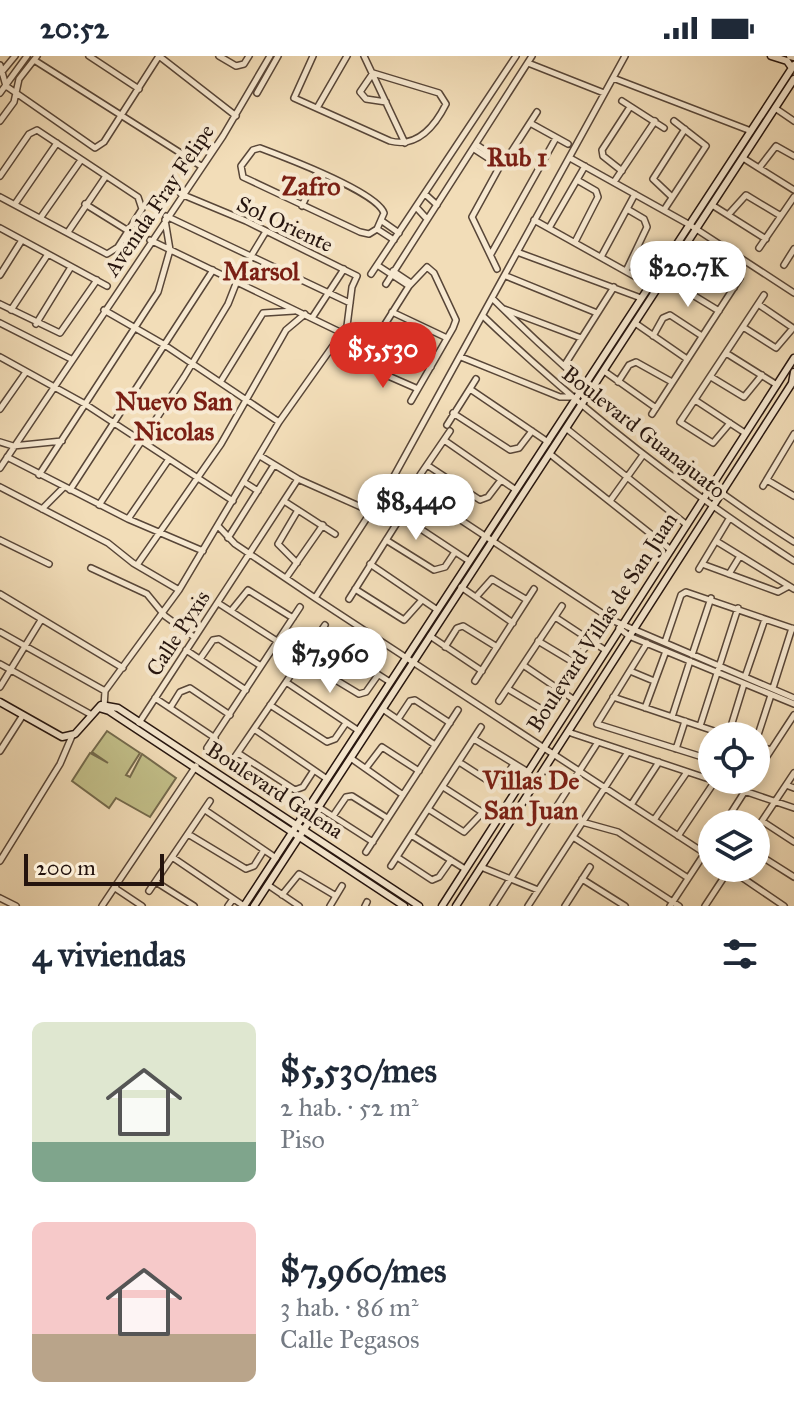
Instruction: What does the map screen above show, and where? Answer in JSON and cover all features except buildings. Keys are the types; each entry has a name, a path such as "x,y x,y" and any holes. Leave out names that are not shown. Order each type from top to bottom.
{"street":[{"path":"1,73 15,56"},
{"path":"0,93 27,56"},
{"path":"89,56 139,89"},
{"path":"0,65 6,86 95,148 104,142 159,56 236,116"},
{"path":"219,56 236,66 244,64 249,56"},
{"name":"Avenida Fray Felipe","path":"0,468 236,116 270,56"},
{"path":"257,93 278,56"},
{"path":"313,56 295,89 296,100 390,141 405,143 423,135 433,126 445,107 444,97 373,73"},
{"path":"317,108 347,56"},
{"path":"364,56 405,143"},
{"path":"371,274 516,56"},
{"path":"386,284 532,56"},
{"path":"315,598 394,476 625,56"},
{"path":"254,906 328,780 436,609 550,454 567,429 577,400 592,389 665,278 793,66 771,56"},
{"path":"0,121 16,93 19,79 36,58 201,166"},
{"path":"528,63 604,93"},
{"path":"373,73 360,92 366,99 386,102"},
{"path":"613,78 752,131"},
{"path":"172,857 244,906 276,858 320,808 641,298 712,205 794,79"},
{"path":"490,96 502,103"},
{"path":"622,101 664,128"},
{"path":"622,171 603,156 602,150 630,107"},
{"path":"775,108 793,118"},
{"path":"476,147 504,163 537,112"},
{"path":"614,182 655,121"},
{"path":"664,210 706,146 674,121"},
{"path":"530,123 568,144"},
{"path":"672,197 653,179 685,129"},
{"path":"0,176 32,131 40,131 142,202 141,214 111,254 0,197"},
{"path":"490,255 556,138"},
{"path":"15,204 57,143"},
{"path":"759,168 776,146 794,156"},
{"path":"476,147 500,166 472,212 473,221 497,269"},
{"path":"257,148 317,173 379,204 384,213 377,229 365,234 302,206 243,177 241,166 257,148"},
{"path":"570,158 693,227 794,293"},
{"path":"743,158 794,190"},
{"path":"41,217 81,160"},
{"path":"549,228 585,166"},
{"path":"302,206 317,173"},
{"path":"68,232 106,176"},
{"path":"575,242 598,197 596,191 577,180"},
{"name":"Sol Oriente","path":"181,194 246,221 265,233 357,275 350,303"},
{"path":"425,194 437,205"},
{"path":"601,257 635,194"},
{"path":"728,215 746,195 781,216"},
{"path":"759,248 794,197"},
{"path":"85,204 130,232"},
{"path":"712,205 766,239"},
{"path":"416,207 427,219"},
{"path":"626,271 647,227 644,219 627,209"},
{"path":"39,475 163,282 170,250 166,218"},
{"path":"0,861 60,764 72,736 90,714 105,707 105,691 179,590 279,422 349,322 350,303 166,218"},
{"path":"534,220 636,277"},
{"path":"382,221 399,233"},
{"path":"0,228 107,286"},
{"path":"377,229 394,240"},
{"path":"99,505 192,363 265,233"},
{"path":"0,275 22,240"},
{"path":"150,240 342,333"},
{"path":"784,265 792,258 794,249"},
{"path":"517,252 641,298"},
{"path":"11,310 48,254"},
{"path":"378,263 410,285"},
{"path":"683,288 698,266 734,288"},
{"path":"36,324 71,267"},
{"path":"411,401 431,367 447,338 455,315 431,268 424,267 363,356 365,365 418,389"},
{"path":"312,318 344,269"},
{"path":"41,509 67,489 213,270"},
{"path":"505,276 597,313"},
{"path":"665,278 719,311"},
{"path":"604,371 654,411 740,278"},
{"path":"0,304 36,324 62,332 97,280"},
{"path":"564,366 614,287"},
{"path":"730,423 713,443 680,422 764,295"},
{"name":"Boulevard Guanajuato","path":"493,299 564,366 720,493 794,542"},
{"path":"743,327 776,348 793,329 758,304"},
{"path":"502,308 581,338"},
{"path":"104,310 221,381 279,422"},
{"path":"221,381 260,315 265,311 298,311"},
{"path":"392,312 447,338"},
{"path":"137,565 247,400 286,330 305,314"},
{"path":"653,336 664,317 670,315 702,336"},
{"name":"Boulevard Guanajuato","path":"483,316 643,455 729,519 794,561"},
{"path":"0,323 71,359"},
{"path":"635,323 687,359"},
{"path":"374,338 431,367"},
{"path":"726,353 777,385"},
{"path":"0,357 85,404 233,501"},
{"path":"461,357 560,397 577,400"},
{"name":"Boulevard Villas de San Juan","path":"442,906 605,650 618,624 671,550 794,358"},
{"path":"618,382 629,365 636,362 672,382"},
{"path":"1,406 26,372"},
{"path":"711,377 744,397 762,375"},
{"path":"782,377 793,378"},
{"name":"Boulevard Villas de San Juan","path":"456,906 793,378"},
{"path":"420,475 444,440 453,413 476,379"},
{"path":"470,389 548,442"},
{"path":"695,400 745,433"},
{"path":"453,413 510,450 519,448 532,431"},
{"path":"567,429 687,525"},
{"path":"793,493 765,483 794,434"},
{"path":"444,440 517,491"},
{"path":"0,442 13,446 62,441"},
{"path":"550,454 671,550"},
{"path":"610,501 643,455"},
{"path":"260,456 298,479 370,511"},
{"path":"7,457 128,519 203,551"},
{"path":"128,519 169,459"},
{"path":"228,538 274,465"},
{"path":"427,465 480,500 488,497 501,480"},
{"path":"394,476 647,643 745,680 794,704"},
{"name":"Calle Pyxis","path":"135,730 298,479"},
{"path":"244,482 258,491"},
{"path":"0,487 108,543 179,590"},
{"path":"284,501 335,534"},
{"path":"349,599 407,507"},
{"path":"297,563 278,544 298,510"},
{"path":"401,516 469,561"},
{"path":"729,519 701,567 781,593 791,588"},
{"path":"286,578 323,525"},
{"path":"218,526 249,554 698,849"},
{"path":"0,540 49,564"},
{"path":"386,540 434,570 445,567 455,552"},
{"path":"716,541 791,588"},
{"path":"729,574 740,556"},
{"path":"370,564 436,609"},
{"path":"91,568 141,590 155,600 163,613 194,637"},
{"path":"476,597 492,579 527,600"},
{"path":"461,586 513,623"},
{"path":"355,589 404,620 422,600"},
{"path":"475,681 534,589"},
{"path":"231,611 248,590 293,618"},
{"path":"665,642 681,595 691,592 793,629 763,722"},
{"path":"0,594 123,668"},
{"path":"672,717 711,598"},
{"path":"217,602 277,641"},
{"path":"499,701 562,606"},
{"path":"207,748 300,607"},
{"path":"701,722 738,608"},
{"path":"555,617 605,650"},
{"path":"733,722 765,619"},
{"path":"0,687 41,620"},
{"path":"230,764 325,625"},
{"path":"445,647 457,628 463,626 497,647"},
{"path":"0,632 105,691"},
{"path":"631,632 665,642 691,658"},
{"path":"429,635 482,671"},
{"path":"318,636 390,682"},
{"path":"200,659 213,640 219,639 261,666"},
{"path":"538,641 573,662 591,641"},
{"path":"647,643 598,726 698,756"},
{"path":"186,650 246,690"},
{"path":"645,708 666,651"},
{"path":"301,659 359,694 366,692 378,675"},
{"path":"0,664 90,714"},
{"path":"523,665 573,699"},
{"path":"630,671 654,681"},
{"path":"286,682 359,731"},
{"path":"170,708 180,692 190,688 230,715"},
{"path":"508,689 543,710 560,690"},
{"path":"772,692 794,698"},
{"path":"613,697 698,725"},
{"path":"155,698 215,738"},
{"path":"398,719 410,701 415,700 450,723"},
{"path":"0,702 57,736 72,736"},
{"path":"270,705 327,742 335,739 346,723"},
{"name":"Boulevard Galena","path":"105,707 140,722 404,906"},
{"name":"Boulevard Galena","path":"105,707 194,769 419,906"},
{"path":"384,710 435,745"},
{"path":"366,852 458,710"},
{"path":"0,751 3,741 23,715"},
{"path":"771,750 794,715"},
{"path":"676,749 685,721"},
{"path":"391,866 481,727"},
{"path":"254,729 328,780"},
{"path":"568,732 698,775"},
{"path":"474,739 528,772"},
{"path":"493,906 598,742"},
{"path":"366,768 382,747 419,771"},
{"path":"528,906 628,752"},
{"path":"238,753 295,790 303,787 314,770"},
{"path":"352,759 403,795"},
{"path":"102,906 199,762"},
{"path":"459,762 497,784 514,764"},
{"path":"631,805 659,762"},
{"path":"654,820 687,772"},
{"path":"770,810 794,773"},
{"path":"786,785 794,788"},
{"path":"443,787 496,821"},
{"path":"678,836 704,794"},
{"path":"753,794 794,808"},
{"path":"333,816 346,797 352,796 388,818"},
{"path":"149,891 210,801"},
{"path":"320,808 373,842"},
{"path":"427,809 464,832 483,812"},
{"path":"205,810 276,858"},
{"path":"582,822 625,836 688,878"},
{"path":"770,826 794,842"},
{"path":"188,834 246,869 254,866 264,850"},
{"path":"411,835 465,869"},
{"path":"573,837 671,904 679,906"},
{"path":"397,857 432,880 439,877 451,860"},
{"path":"770,862 794,877"},
{"path":"671,904 698,864"},
{"path":"481,867 538,890"},
{"path":"568,905 590,867"},
{"path":"282,895 299,874 336,896"},
{"path":"582,879 625,906"},
{"path":"156,882 194,906"},
{"path":"705,906 720,882"},
{"path":"749,882 784,906"},
{"path":"268,885 299,906"},
{"path":"330,906 342,886"},
{"path":"115,888 142,906"},
{"path":"0,898 16,906"},
{"path":"228,906 233,899"}],"shaded area":[{"path":"107,731 140,753 126,775 130,777 142,754 176,778 150,817 116,798 109,808 72,781 90,753 108,763 92,752"}],"district":[{"name":"Rub 1","path":"517,157"},
{"name":"Zafro","path":"311,186"},
{"name":"Marsol","path":"261,271"},
{"name":"Nuevo San Nicolas","path":"174,416"},
{"name":"Villas De San Juan","path":"531,795"}]}
